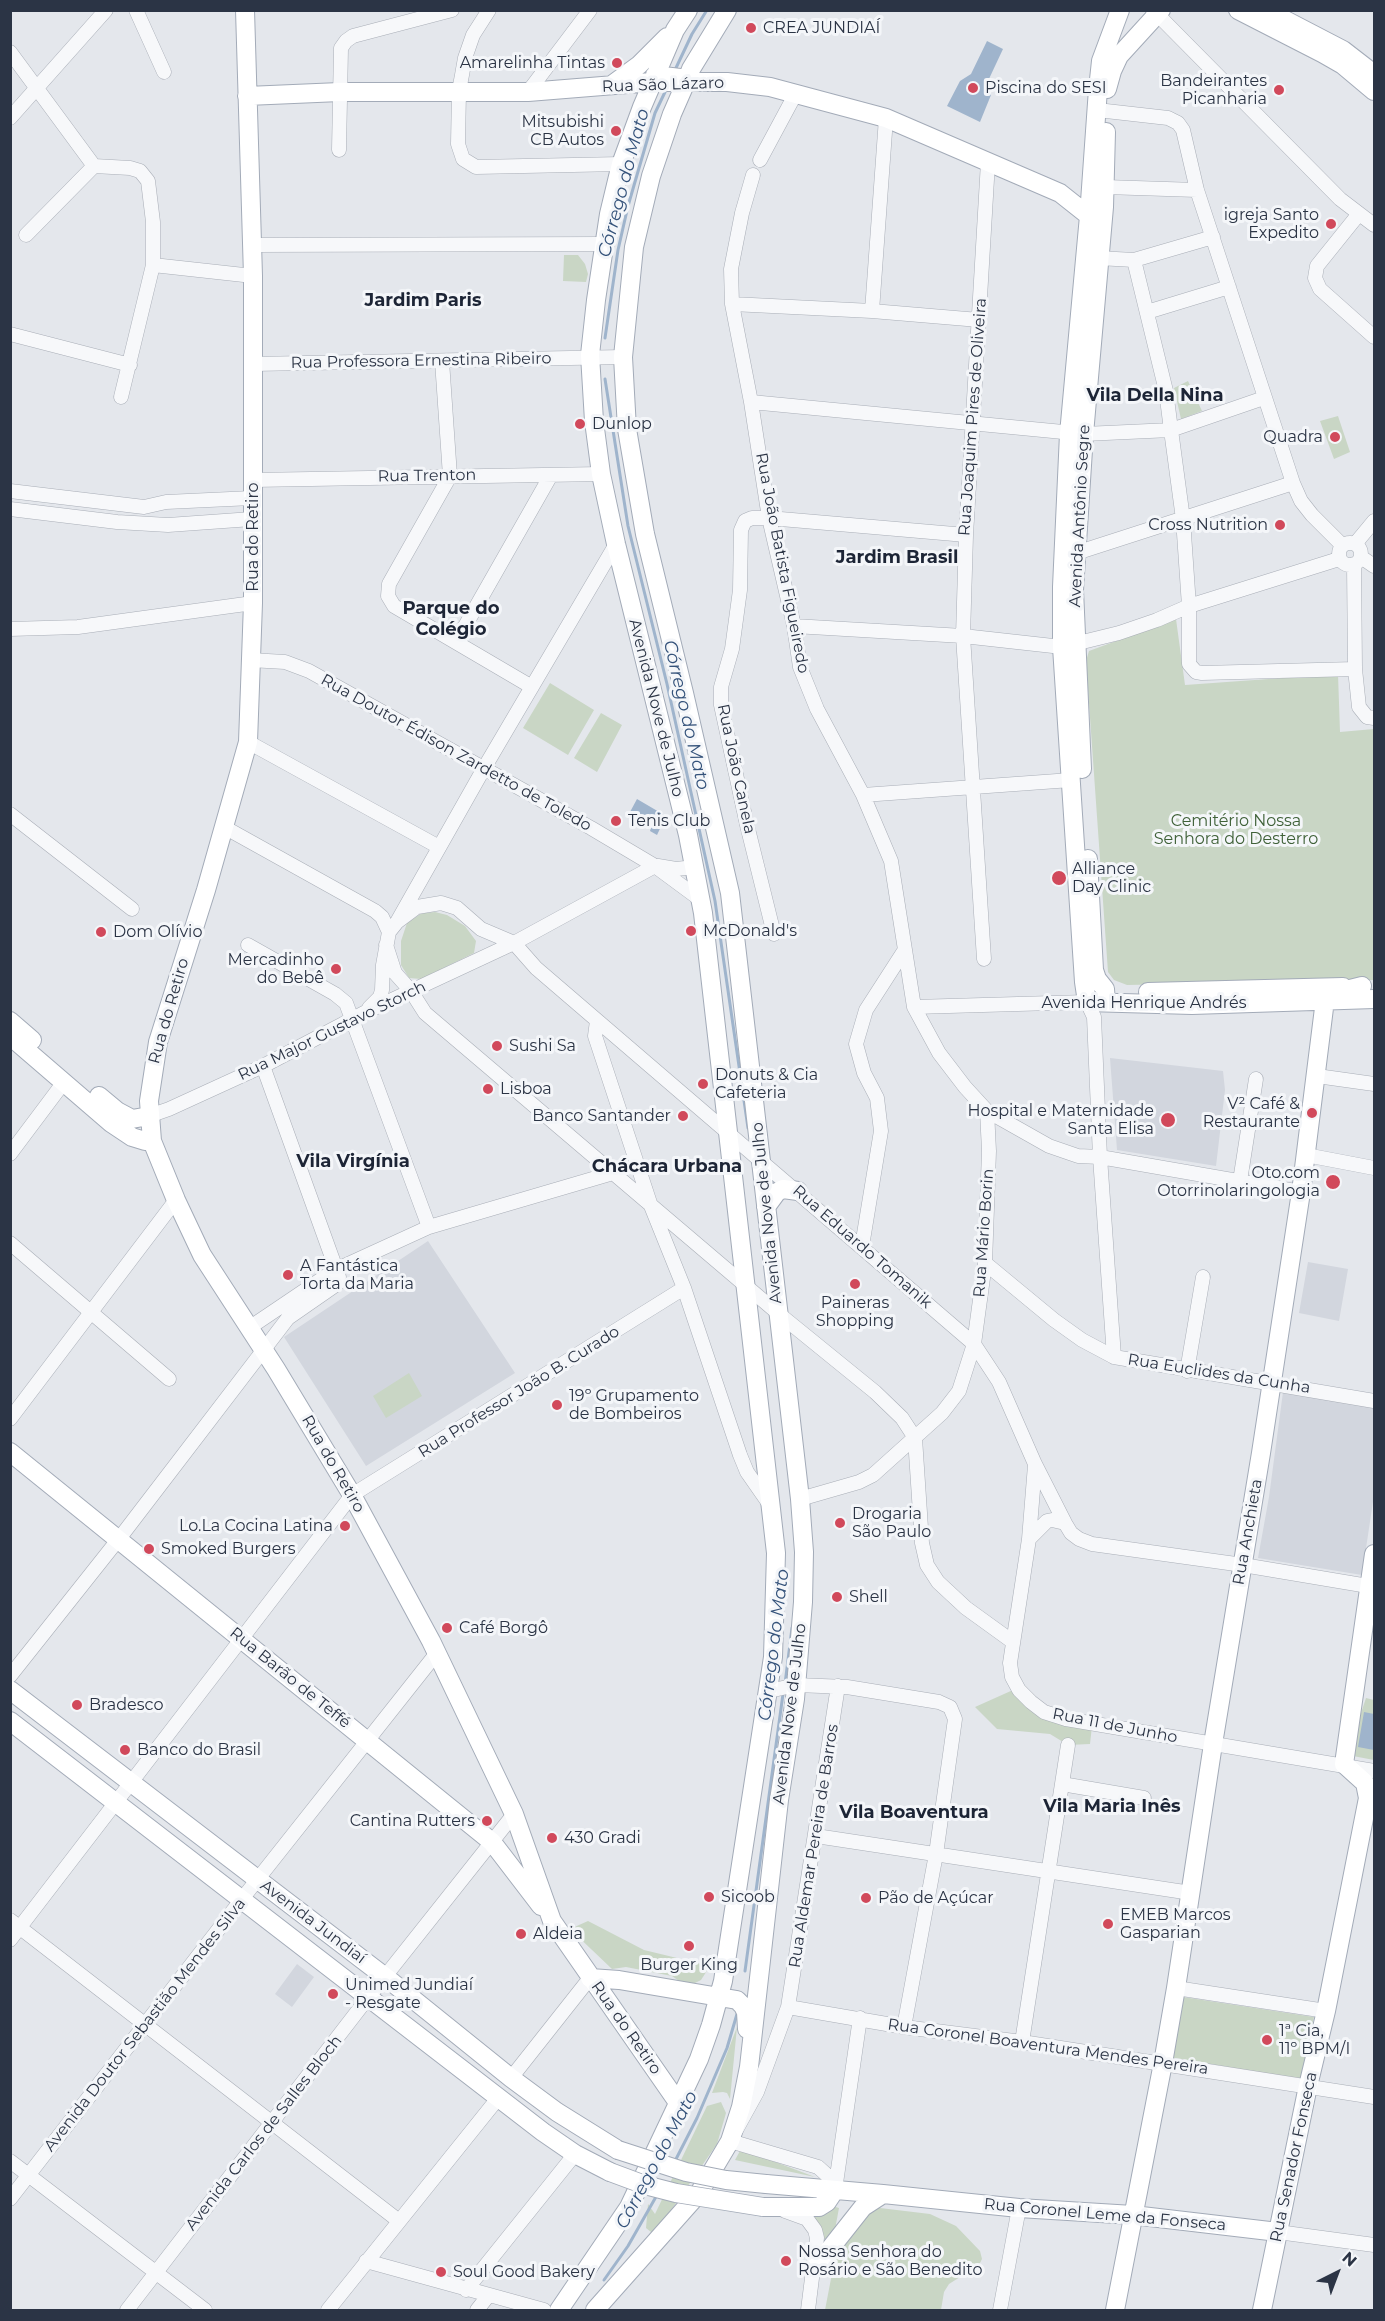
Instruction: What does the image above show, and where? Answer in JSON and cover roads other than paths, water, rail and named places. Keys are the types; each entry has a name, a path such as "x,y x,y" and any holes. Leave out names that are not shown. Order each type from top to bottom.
{"main road":[{"name":"Rua do Retiro","path":"246,10 253,245 253,603 248,742 158,1042 150,1089 149,1116 152,1141 202,1255 264,1350 352,1495 436,1654 514,1814 552,1921 679,2104"},
{"name":"Avenida Nove de Julho","path":"559,2310 629,2207 699,2059 719,1997 785,1688 800,1650 804,1559 800,1499 766,1208 757,1158 730,893 645,534 627,429 618,357 637,237 651,176 672,114 668,80 675,30 688,10"},
{"name":"Avenida Nove de Julho","path":"599,2308 699,2193 730,2140 749,2067 780,1800 785,1688 773,1657 776,1553 707,943 695,867 616,544 601,474 594,421 594,357 604,244 621,164 668,80 696,63 727,10"},
{"name":"Avenida Antônio Segre","path":"1098,186 1101,61 1120,10"},
{"path":"1238,10 1333,59 1374,92"},
{"path":"1266,10 1343,50 1374,74"},
{"name":"Avenida Antônio Segre","path":"1105,995 1094,970 1069,646 1062,587 1107,88 1112,71 1127,46 1153,12"},
{"path":"610,86 639,65 675,30"},
{"path":"696,63 727,82"},
{"name":"Rua São Lázaro","path":"247,96 340,92 528,92 668,80 727,82 796,93 886,118 1060,193 1096,212"},
{"path":"1060,193 1098,186"},
{"name":"Avenida Antônio Segre","path":"1091,1010 1084,982 1071,780 1069,646 1076,553 1076,434 1098,258 1096,212"},
{"name":"Avenida Henrique Andrés","path":"1190,998 1370,991"},
{"name":"Avenida Henrique Andrés","path":"1091,1010 1105,995 1130,993 1190,998 1325,1000 1370,991"},
{"name":"Rua Anchieta","path":"1115,2310 1164,2063 1301,1192 1325,1000"},
{"path":"10,1021 111,1123 132,1137 152,1141"},
{"path":"10,1036 71,1081 117,1111 132,1119 149,1116"},
{"path":"766,1208 777,1192 798,1191"},
{"name":"Rua Barão de Teffé","path":"10,1452 492,1842 552,1921"},
{"path":"1344,1764 1372,1587 1374,1554"},
{"name":"Avenida Jundiaí","path":"10,1690 385,1977 511,2078 557,2112 618,2150 687,2172 726,2180 835,2190 827,2202 819,2207 769,2208 676,2193 645,2185 610,2172 575,2154 10,1721"},
{"name":"Rua Senador Fonseca","path":"1262,2310 1308,2086 1326,2011 1368,1798 1365,1783 1344,1764"},
{"name":"Rua do Retiro","path":"574,1951 622,1980"},
{"path":"590,1978 622,1980 736,2000 746,2012 749,2067"},
{"path":"606,2000 622,1980"},
{"name":"Rua Coronel Leme da Fonseca","path":"835,2190 1018,2208 1133,2215 1278,2232"},
{"path":"814,2269 863,2207 883,2194"},
{"path":"586,2271 580,2303 587,2310 599,2308"}],"street":[{"path":"10,118 106,10"},
{"path":"136,10 164,72"},
{"path":"339,150 341,48 352,36 452,10"},
{"path":"489,10 473,35 465,58 459,92 458,144 463,159 476,167 621,164"},
{"path":"528,92 590,10"},
{"path":"1153,12 1226,82 1303,163 1358,215 1374,225"},
{"path":"10,52 94,166"},
{"path":"760,160 796,93"},
{"path":"1106,111 1168,118 1178,123 1183,130 1197,190 1293,483 1307,508 1350,554 1374,566"},
{"path":"872,311 886,118"},
{"name":"Rua Joaquim Pires de Oliveira","path":"984,959 963,636 966,535 988,162"},
{"path":"26,235 94,166 130,168 140,171 148,181 153,222 153,265 121,397"},
{"name":"Rua João Batista Figueiredo","path":"753,175 731,269 732,304 751,402 769,518 794,626 800,667 817,709 863,795 891,861 914,1007"},
{"path":"1098,186 1197,190"},
{"path":"1358,215 1317,266 1315,278 1320,289 1374,338"},
{"path":"1098,258 1134,260 1213,237"},
{"path":"253,245 604,244"},
{"path":"1134,260 1166,391 1183,519 1189,606 1189,664 1196,672 1202,673 1355,669"},
{"path":"153,265 253,276"},
{"path":"1147,312 1229,287"},
{"path":"732,304 872,311 980,320"},
{"path":"10,334 130,365"},
{"name":"Rua Professora Ernestina Ribeiro","path":"252,364 618,357"},
{"path":"442,361 450,476 389,584 388,596 394,606 532,687"},
{"path":"751,402 1076,434 1171,430 1264,398"},
{"name":"Rua Trenton","path":"10,491 144,507 253,489 450,476 601,474"},
{"path":"456,642 551,476"},
{"path":"1076,553 1293,483"},
{"path":"142,523 144,507"},
{"path":"10,508 117,522 189,524 252,519"},
{"name":"Rua João Canela","path":"769,518 752,518 745,521 741,530 740,590 732,649 721,687 721,705 774,934"},
{"path":"769,518 966,535"},
{"path":"794,626 963,636 1069,646 1157,620 1189,606 1350,554 1374,522"},
{"path":"366,1012 380,997 391,933 483,770 616,544"},
{"path":"1350,554 1355,669 1359,706 1367,717 1374,718"},
{"path":"10,629 78,627 253,603"},
{"path":"1157,620 1173,624 1189,635"},
{"name":"Rua Doutor Édison Zardetto de Toledo","path":"250,660 285,662 309,671 655,866 701,900"},
{"path":"248,742 439,847"},
{"path":"863,795 1071,780"},
{"path":"10,814 132,909"},
{"path":"224,827 382,917 391,933 395,973 411,991 425,1013 745,1286 875,1392 902,1418 915,1438 922,1543 927,1565 938,1582 966,1608 1014,1642"},
{"name":"Rua Doutor Édison Zardetto de Toledo","path":"655,866 676,869 695,867"},
{"name":"Rua Major Gustavo Storch","path":"149,1116 263,1066 366,1012 514,943 655,866"},
{"path":"419,882 422,893 430,903"},
{"path":"391,933 408,912 430,903 441,903 457,908 481,929 514,943"},
{"path":"478,960 484,942 481,929"},
{"name":"Rua Eduardo Tomanik","path":"514,943 536,968 597,1022 798,1191 974,1344 999,1382 1035,1464 1065,1523"},
{"path":"248,945 335,994 346,1003 429,1227"},
{"path":"862,1246 880,1131 877,1098 864,1073 856,1044 866,1010 904,951"},
{"path":"914,1007 939,1053 987,1111 1049,1146 1078,1156 1100,1157 1301,1192"},
{"name":"Avenida Henrique Andrés","path":"914,1007 1091,1010"},
{"path":"1091,1010 1114,1357"},
{"path":"597,1022 595,1036 651,1206 684,1288 740,1455 747,1472 771,1506"},
{"path":"10,1676 288,1318 337,1284 339,1277 263,1066"},
{"path":"1317,1076 1374,1084"},
{"path":"1240,1181 1256,1078"},
{"path":"10,1154 71,1081"},
{"name":"Rua Mário Borin","path":"800,1499 859,1482 873,1475 942,1413 959,1390 974,1344 985,1263 989,1151 987,1111"},
{"path":"1306,1155 1374,1168"},
{"path":"249,1328 335,1270 429,1227 613,1173"},
{"path":"10,1419 176,1200"},
{"path":"10,1243 169,1379"},
{"name":"Rua Euclides da Cunha","path":"985,1263 1054,1320 1082,1340 1114,1357 1374,1401"},
{"path":"1187,1371 1203,1277"},
{"name":"Rua Professor João B. Curado","path":"352,1495 684,1288"},
{"path":"740,1455 765,1454"},
{"name":"Rua 11 de Junho","path":"1035,1464 1029,1539 1010,1663 1012,1677 1019,1690 1044,1712 1066,1719 1344,1764 1374,1771"},
{"path":"10,1940 15,1924 116,1803 352,1495"},
{"path":"1029,1539 1040,1526 1052,1520 1065,1523 1071,1533 1092,1544 1243,1565 1372,1587"},
{"name":"Avenida Doutor Sebastião Mendes Silva","path":"10,2199 242,1899 436,1654"},
{"path":"785,1688 838,1686 939,1702 950,1707 955,1719 936,1854 904,2027"},
{"name":"Rua Aldemar Pereira de Barros","path":"730,2140 757,2092 788,2007 838,1686"},
{"path":"1022,2042 1068,1745"},
{"path":"1062,1784 1144,1798"},
{"name":"Avenida Carlos de Salles Bloch","path":"127,2310 369,1996 514,1814"},
{"path":"816,1836 1191,1893"},
{"path":"15,1924 274,2122 399,2221"},
{"path":"511,2078 590,1978"},
{"path":"1176,1988 1326,2011"},
{"name":"Rua Coronel Boaventura Mendes Pereira","path":"788,2007 904,2027 1164,2063 1374,2097"},
{"path":"835,2190 860,2018"},
{"path":"328,2310 499,2097"},
{"path":"730,2140 818,2167 828,2176 835,2190"},
{"path":"466,2289 575,2154"},
{"path":"10,2161 205,2310"},
{"path":"769,2208 807,2219 815,2230 817,2238 808,2310"},
{"path":"1000,2310 1018,2208"},
{"name":"Rua Coronel Leme da Fonseca","path":"1278,2232 1374,2245"},
{"path":"366,2261 544,2310"},
{"path":"477,2310 488,2295"}],"water":[{"name":"Piscina do SESI","path":"987,41 1003,49 988,81 991,95 980,122 947,106 960,81 971,74"},
{"path":"637,799 666,816 657,835 650,831 652,825 630,812"},
{"path":"1364,1712 1374,1714 1374,1750 1358,1747"}],"waterway":[{"name":"Córrego do Mato","path":"675,70 692,34 707,10"},
{"name":"Córrego do Mato","path":"605,338 618,250 628,206 655,113 666,90"},
{"name":"Córrego do Mato","path":"605,379 628,526 667,684 715,901 748,1128"},
{"name":"Córrego do Mato","path":"785,1684 792,1628"},
{"name":"Córrego do Mato","path":"745,1971 783,1694"},
{"name":"Córrego do Mato","path":"674,2163 697,2118 727,2048 737,2014"},
{"name":"Córrego do Mato","path":"604,2280 628,2246 657,2195"}],"place":[{"name":"CREA JUNDIAÍ","path":"751,28"},
{"name":"Amarelinha Tintas","path":"617,63"},
{"name":"Piscina do SESI","path":"973,88"},
{"name":"Bandeirantes Picanharia","path":"1279,90"},
{"name":"Mitsubishi CB Autos","path":"616,131"},
{"name":"igreja Santo Expedito","path":"1331,224"},
{"name":"Dunlop","path":"580,424"},
{"name":"Quadra","path":"1335,437"},
{"name":"Cross Nutrition","path":"1280,525"},
{"name":"Tenis Club","path":"616,821"},
{"name":"Alliance Day Clinic","path":"1059,878"},
{"name":"McDonald's","path":"691,931"},
{"name":"Dom Olívio","path":"101,932"},
{"name":"Mercadinho do Bebê","path":"336,969"},
{"name":"Sushi Sa","path":"497,1046"},
{"name":"Donuts & Cia Cafeteria","path":"703,1084"},
{"name":"Lisboa","path":"488,1089"},
{"name":"V² Café & Restaurante","path":"1312,1113"},
{"name":"Banco Santander","path":"683,1116"},
{"name":"Hospital e Maternidade Santa Elisa","path":"1168,1120"},
{"name":"Oto.com Otorrinolaringologia","path":"1333,1182"},
{"name":"A Fantástica Torta da Maria","path":"288,1275"},
{"name":"Paineras Shopping","path":"855,1284"},
{"name":"19º Grupamento de Bombeiros","path":"557,1405"},
{"name":"Drogaria São Paulo","path":"840,1523"},
{"name":"Lo.La Cocina Latina","path":"345,1526"},
{"name":"Smoked Burgers","path":"149,1549"},
{"name":"Shell","path":"837,1597"},
{"name":"Café Borgô","path":"447,1628"},
{"name":"Bradesco","path":"77,1705"},
{"name":"Banco do Brasil","path":"125,1750"},
{"name":"Cantina Rutters","path":"487,1821"},
{"name":"430 Gradi","path":"552,1838"},
{"name":"Sicoob","path":"709,1897"},
{"name":"Pão de Açúcar","path":"866,1898"},
{"name":"EMEB Marcos Gasparian","path":"1108,1924"},
{"name":"Aldeia","path":"521,1934"},
{"name":"Burger King","path":"689,1946"},
{"name":"Unimed Jundiaí - Resgate","path":"333,1994"},
{"name":"1ª Cia, 11º BPM/I","path":"1267,2040"},
{"name":"Nossa Senhora do Rosário e São Benedito","path":"786,2261"},
{"name":"Soul Good Bakery","path":"441,2272"}],"district":[{"name":"Jardim Paris","path":"423,301"},
{"name":"Vila Della Nina","path":"1155,396"},
{"name":"Jardim Brasil","path":"897,558"},
{"name":"Parque do Colégio","path":"451,619"},
{"name":"Vila Virgínia","path":"353,1162"},
{"name":"Chácara Urbana","path":"667,1167"},
{"name":"Vila Maria Inês","path":"1112,1807"},
{"name":"Vila Boaventura","path":"914,1813"}],"park label":[{"name":"Cemitério Nossa Senhora do Desterro","path":"1236,830"}]}
